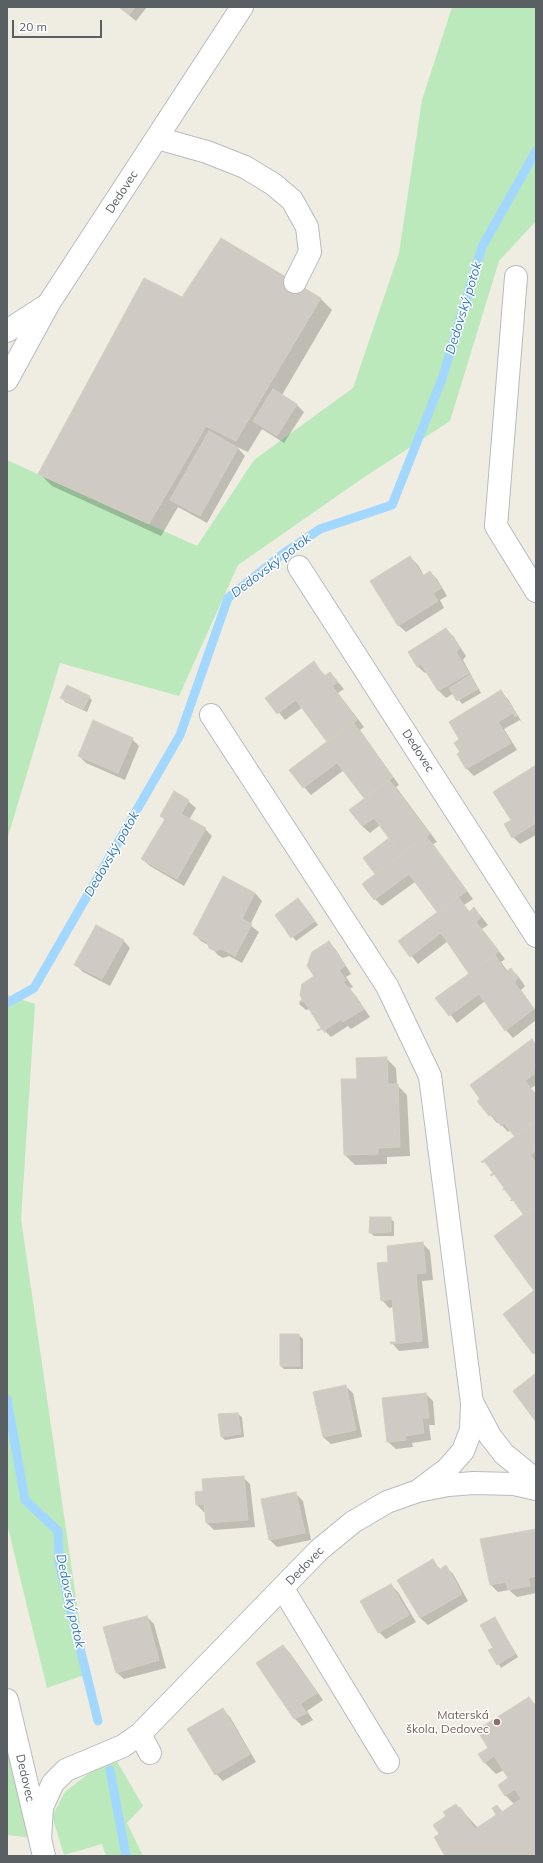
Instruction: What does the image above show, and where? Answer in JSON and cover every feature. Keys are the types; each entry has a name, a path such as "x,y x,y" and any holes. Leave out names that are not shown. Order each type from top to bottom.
{"street":[{"name":"Dedovec","path":"7,380 49,303 242,7"},
{"path":"157,138 207,152 245,167 273,184 292,200 307,228 310,252 295,282"},
{"path":"516,277 496,526 536,591"},
{"path":"7,331 49,303"},
{"name":"Dedovec","path":"299,567 536,936"},
{"path":"211,715 387,986 430,1076 472,1403 471,1430 463,1451 447,1469 418,1491"},
{"path":"472,1403 486,1430 504,1454 536,1480"},
{"name":"Dedovec","path":"42,1847 42,1807 53,1783 66,1770 123,1746 140,1734 212,1659 283,1589 319,1550 353,1522 387,1502 418,1491 448,1485 474,1483 514,1484 536,1489"},
{"path":"283,1589 388,1762"},
{"name":"Dedovec","path":"7,1700 42,1847"},
{"path":"140,1734 150,1753"}],"green space":[{"path":"452,7 536,7 536,221 499,261 450,421 363,478 238,565 179,696 60,663 7,840 7,460 197,546 254,460 353,388 399,253 422,100"},
{"path":"7,995 35,1004 21,1219 87,1674 47,1688 7,1524"},
{"path":"7,1700 40,1839 8,1835"},
{"path":"115,1758 143,1806 127,1823 143,1856 106,1856 102,1844 64,1855 52,1816 65,1792 93,1770"}],"building":[{"path":"119,7 135,7 129,15"},
{"path":"221,238 321,298 236,441 206,426 149,524 38,474 144,278 182,297"},
{"path":"273,389 297,404 277,436 253,421"},
{"path":"209,431 238,448 200,516 170,500"},
{"path":"410,556 423,576 430,571 441,588 433,593 438,601 398,626 370,581"},
{"path":"446,628 460,648 456,652 469,673 438,691 421,664 417,667 408,652"},
{"path":"314,661 324,676 330,672 338,682 332,686 357,720 327,742 296,700 277,714 265,698"},
{"path":"470,675 478,689 457,701 449,688"},
{"path":"67,685 90,696 83,709 60,698"},
{"path":"501,690 517,716 515,717 513,713 498,722 511,743 466,769 457,754 460,752 454,743 459,739 449,722"},
{"path":"93,720 133,738 118,773 78,756"},
{"path":"353,722 393,777 364,798 337,763 303,788 289,770"},
{"path":"536,765 536,823 512,838 504,824 511,820 493,792"},
{"path":"389,780 430,834 401,855 374,818 362,826 349,810"},
{"path":"174,791 189,800 181,814 206,828 177,879 141,859 165,819 160,816"},
{"path":"426,836 467,891 437,912 409,874 374,900 362,884"},
{"path":"389,838 401,855 375,874 363,858"},
{"path":"223,876 255,893 242,919 252,924 235,956 221,949 215,951 209,948 207,942 193,934"},
{"path":"458,897 469,912 474,907 481,917 476,922 499,951 469,974 441,933 410,957 398,941"},
{"path":"298,898 315,921 291,938 275,915"},
{"path":"96,925 124,940 102,979 74,965"},
{"path":"329,941 345,966 339,970 346,980 343,982 348,988 352,987 350,989 364,1009 343,1022 341,1019 325,1030 325,1033 322,1029 317,1030 321,1028 304,1001 299,1002 302,999 300,995 302,984 314,976 307,966 312,952"},
{"path":"495,955 506,972 511,968 518,978 514,982 534,1009 505,1031 479,994 449,1016 435,998"},
{"path":"532,1039 536,1045 536,1068 533,1070 535,1073 525,1081 536,1095 536,1120 514,1136 504,1123 501,1126 492,1114 489,1116 477,1101 480,1099 470,1085"},
{"path":"387,1057 388,1084 398,1084 400,1147 378,1148 378,1154 344,1155 341,1079 357,1079 356,1058"},
{"path":"536,1120 536,1151 530,1155 536,1163 536,1205 523,1214 513,1200 510,1201 512,1199 504,1189 502,1190 504,1188 494,1174 492,1176 490,1175 493,1173 484,1161 482,1163 481,1162"},
{"path":"536,1205 536,1289 534,1291 494,1236"},
{"path":"370,1217 391,1217 391,1232 369,1233"},
{"path":"423,1242 426,1273 416,1274 422,1341 391,1344 390,1342 396,1342 392,1299 381,1301 377,1263 388,1262 387,1246"},
{"path":"536,1289 536,1353 533,1354 503,1314"},
{"path":"280,1334 299,1334 300,1366 280,1366"},
{"path":"536,1373 536,1422 513,1391"},
{"path":"346,1385 356,1430 323,1437 313,1392"},
{"path":"426,1393 429,1418 422,1418 424,1433 405,1436 406,1440 387,1442 382,1398"},
{"path":"238,1413 241,1434 221,1437 218,1414"},
{"path":"244,1476 248,1520 206,1523 204,1504 196,1505 195,1492 203,1491 202,1479"},
{"path":"296,1492 305,1533 269,1540 261,1499"},
{"path":"536,1529 536,1576 528,1578 530,1586 508,1590 506,1582 490,1585 480,1539"},
{"path":"433,1559 439,1570 446,1565 462,1594 420,1618 397,1580"},
{"path":"391,1584 409,1615 378,1633 360,1601"},
{"path":"147,1616 159,1660 116,1673 103,1627"},
{"path":"495,1617 515,1654 497,1665 488,1650 493,1648 480,1625"},
{"path":"283,1645 317,1693 300,1704 307,1713 294,1719 256,1663"},
{"path":"529,1697 536,1707 536,1856 445,1856 434,1837 439,1834 433,1825 446,1816 443,1812 456,1804 459,1808 460,1807 475,1829 496,1815 492,1808 497,1805 502,1812 521,1799 515,1789 505,1796 501,1790 498,1785 508,1778 494,1756 484,1763 478,1754 488,1748 477,1730"},
{"path":"223,1708 250,1754 215,1775 187,1729"}],"waterway":[{"name":"Dedovský potok","path":"7,1003 34,988 180,735 228,598 284,553 320,529 392,505 442,379 482,247 536,151"},
{"name":"Dedovský potok","path":"7,1399 25,1500 58,1531 59,1563 98,1721"},
{"name":"Dedovský potok","path":"110,1770 126,1856"}],"place":[{"name":"Materská škola, Dedovec","path":"497,1722"}]}
